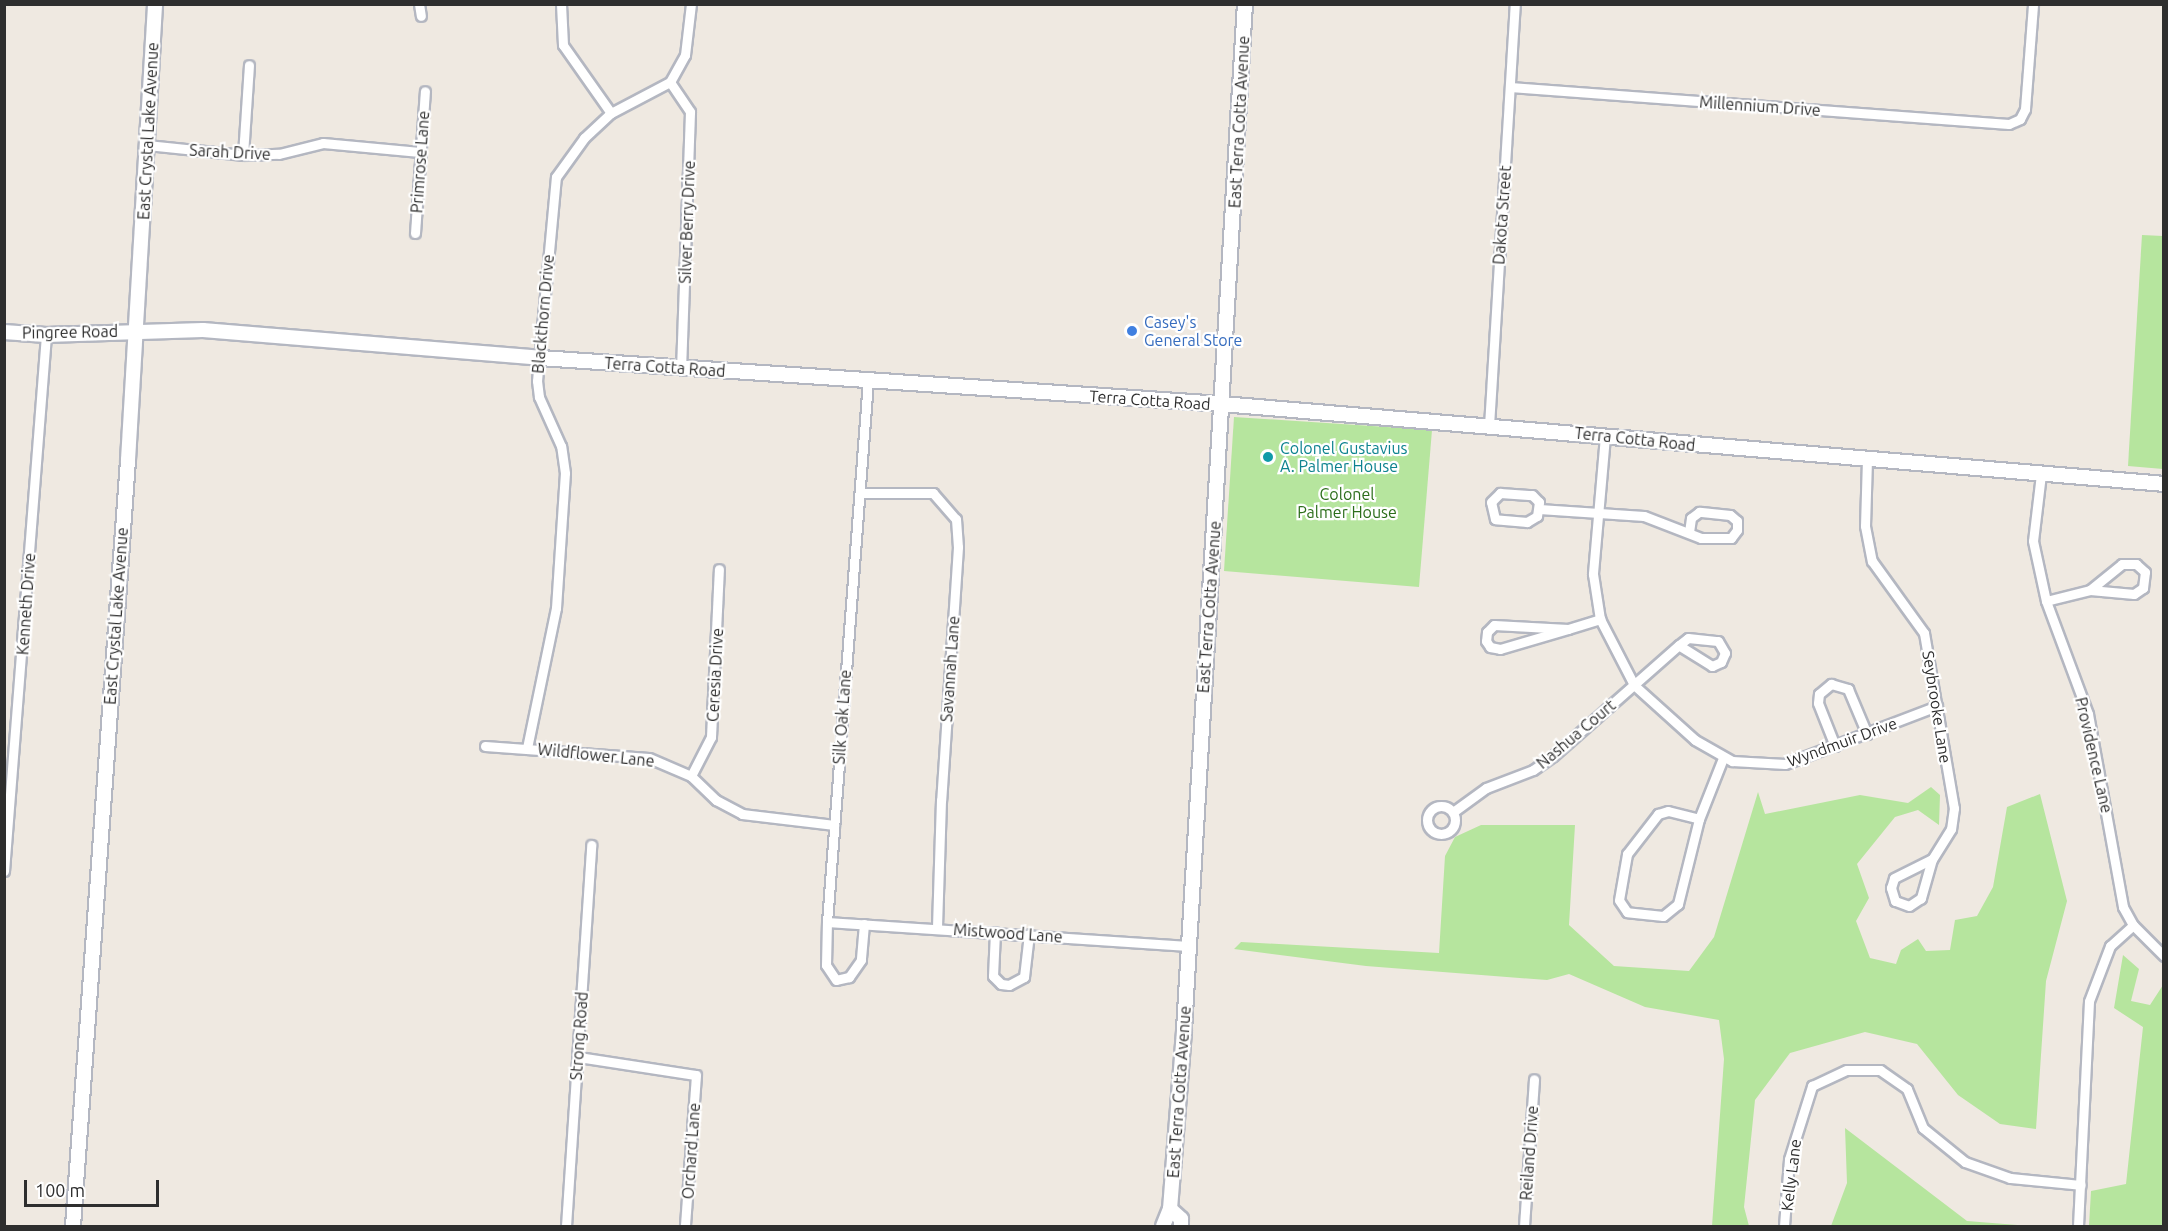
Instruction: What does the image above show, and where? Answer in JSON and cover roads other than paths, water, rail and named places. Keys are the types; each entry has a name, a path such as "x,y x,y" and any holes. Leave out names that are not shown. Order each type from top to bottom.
{"street":[{"name":"East Crystal Lake Avenue","path":"73,1227 136,330 155,4"},
{"path":"420,4 422,16"},
{"path":"561,4 563,45 611,113"},
{"path":"670,82 685,55 691,4"},
{"name":"East Terra Cotta Avenue","path":"1163,1227 1170,1209 1188,946 1245,4"},
{"name":"Dakota Street","path":"1489,426 1515,4"},
{"name":"Millennium Drive","path":"1510,87 2009,124 2020,119 2025,109 2033,4"},
{"path":"243,155 249,65"},
{"name":"Blackthorn Drive","path":"527,748 556,608 565,473 561,446 539,397 540,358 556,177 584,138 611,113 670,82"},
{"name":"Silver Berry Drive","path":"670,82 690,112 681,368"},
{"name":"Primrose Lane","path":"415,233 425,91"},
{"name":"Sarah Drive","path":"147,145 243,155 279,154 323,143 420,152"},
{"name":"Terra Cotta Road","path":"136,330 203,330 540,358 1222,404 2163,484"},
{"name":"Pingree Road","path":"4,332 46,335 136,330"},
{"name":"Kenneth Drive","path":"4,871 46,335"},
{"name":"Silk Oak Lane","path":"864,924 861,960 849,977 836,980 825,965 827,922 868,380"},
{"name":"Wyndmuir Drive","path":"1605,436 1593,574 1600,620 1634,685 1695,740 1723,758 1775,765 1835,746 1937,706"},
{"name":"Seybrooke Lane","path":"1867,459 1865,526 1872,561 1924,633 1954,808 1948,836 1932,859 1919,901 1906,906 1895,901 1890,888 1894,878 1932,859"},
{"name":"Providence Lane","path":"2041,474 2033,541 2046,601 2088,714 2123,906 2133,925 2163,956"},
{"name":"Savannah Lane","path":"860,493 933,493 956,519 958,547 941,800 937,928"},
{"path":"1500,493 1532,495 1539,508 1537,516 1527,522 1498,520 1490,509 1492,498 1500,493"},
{"path":"1539,508 1644,516 1689,534 1701,538 1728,539 1736,534 1737,521 1730,515 1699,512 1691,518 1689,534"},
{"path":"2046,601 2090,590 2134,594 2143,588 2145,572 2136,564 2127,563 2090,590"},
{"name":"Ceresia Drive","path":"691,776 711,737 719,569"},
{"path":"1569,629 1494,625 1487,632 1486,641 1490,647 1500,649 1569,629 1600,620"},
{"path":"1691,637 1714,639 1722,643 1725,653 1721,662 1712,666 1679,645 1691,637"},
{"name":"Nashua Court","path":"1453,812 1501,780 1533,770 1679,645"},
{"path":"1835,746 1818,703 1819,694 1831,684 1848,689 1867,734"},
{"name":"Wildflower Lane","path":"485,746 639,756 662,761 691,776 716,800 742,814 834,825"},
{"path":"1699,819 1672,811 1658,814 1627,854 1619,900 1624,910 1662,916 1676,908 1699,819 1723,758"},
{"name":"Strong Road","path":"566,1227 591,845"},
{"name":"Mistwood Lane","path":"827,922 1188,946"},
{"path":"2078,1227 2091,993 2110,946 2133,925"},
{"path":"995,932 993,976 1001,984 1009,985 1024,977 1029,934"},
{"name":"Orchard Lane","path":"578,1057 696,1075 685,1227"},
{"name":"Kelly Lane","path":"1784,1227 1789,1159 1812,1086 1847,1070 1880,1070 1907,1089 1923,1128 1965,1162 2010,1178 2080,1185"},
{"name":"Reiland Drive","path":"1524,1227 1534,1079"},
{"path":"1170,1209 1181,1219 1181,1227"}],"place":[{"name":"Casey's General Store","path":"1132,331"},
{"name":"Colonel Gustavius A. Palmer House","path":"1268,457"}],"park label":[{"name":"Colonel Palmer House","path":"1347,503"}]}
